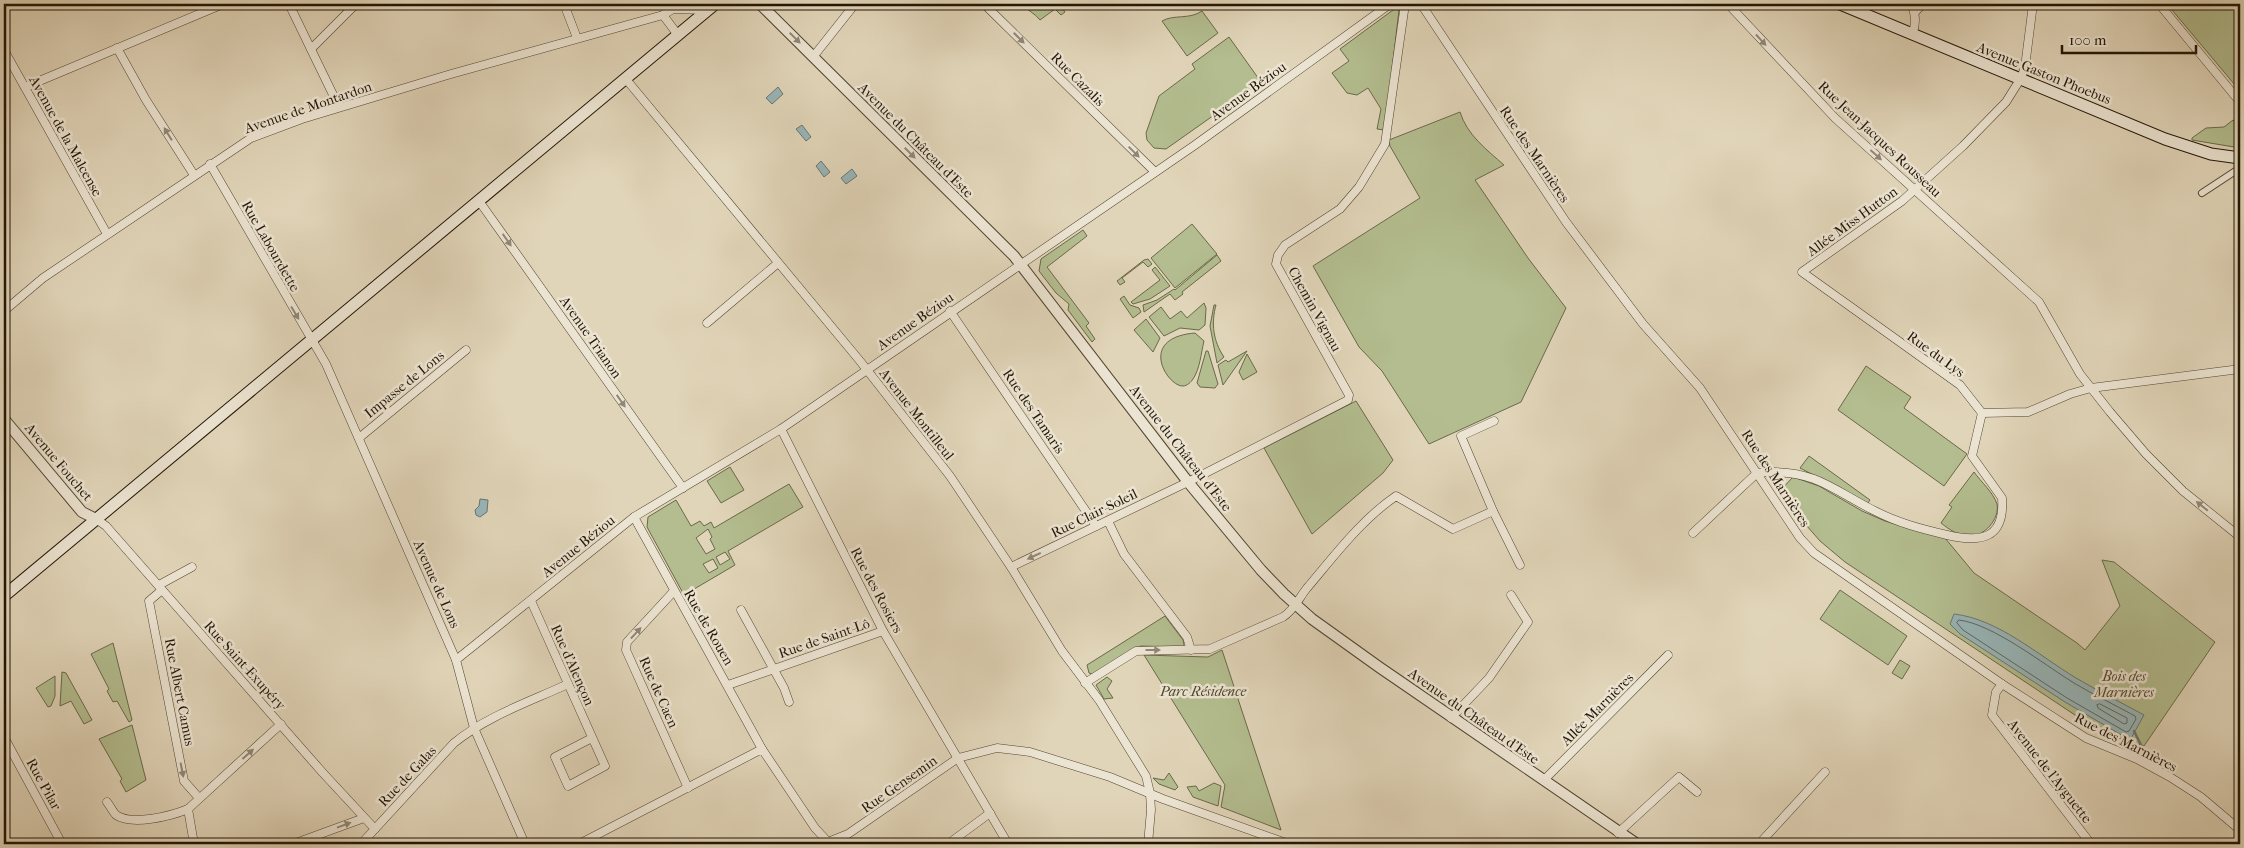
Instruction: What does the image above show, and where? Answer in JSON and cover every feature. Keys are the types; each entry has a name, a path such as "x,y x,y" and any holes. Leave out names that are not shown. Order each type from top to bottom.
{"main road":[{"name":"Avenue Gaston Phoebus","path":"1840,4 2165,139 2211,154 2240,158"},
{"path":"4,596 711,7"}],"street":[{"path":"25,87 224,4"},
{"path":"289,4 340,108"},
{"path":"311,49 356,4"},
{"path":"564,4 577,38"},
{"name":"Avenue du Château d'Este","path":"760,4 1020,263 1188,482 1261,570 1296,604 1312,619 1451,718 1636,844"},
{"path":"813,57 855,4"},
{"name":"Rue Cazalis","path":"984,4 1155,172"},
{"name":"Avenue Béziou","path":"456,660 634,517 781,430 950,311 1155,172 1390,4"},
{"name":"Chemin Vignau","path":"1188,482 1348,400 1348,395 1276,264 1278,255 1285,245 1340,209 1359,187 1385,144 1404,11 1402,4"},
{"name":"Rue des Marnières","path":"1421,4 1566,222 1643,324 1700,388 1800,538 1814,553 2002,684 2086,738 2137,759 2170,777 2201,797 2240,830"},
{"name":"Rue Jean-Jacques Rousseau","path":"1728,4 1835,118 2039,302 2091,388 2146,454 2183,491 2240,537"},
{"path":"1911,4 1915,12 1916,25 1912,33"},
{"path":"1915,12 1923,4"},
{"name":"Allée Miss Hutton","path":"1802,272 1902,201 2006,102 2021,78 2025,65 2033,4"},
{"path":"2159,4 2240,102"},
{"name":"Avenue de Montardon","path":"4,311 43,278 251,138 340,108 577,38 663,15 673,9 711,7"},
{"path":"663,15 678,35"},
{"path":"118,48 146,100 194,175"},
{"name":"Avenue de la Malcense","path":"4,50 107,234"},
{"name":"Avenue Montilleul","path":"625,78 867,370 950,476 1011,567 1062,651 1099,700 1146,776 1150,793"},
{"name":"Rue Labourdette","path":"210,164 312,339"},
{"path":"2202,192 2240,168"},
{"name":"Avenue Trianon","path":"479,201 683,488"},
{"path":"708,323 778,263"},
{"name":"Rue du Lys","path":"1802,272 1960,385 1982,413"},
{"name":"Rue des Tamaris","path":"950,311 1096,526"},
{"name":"Avenue de Lons","path":"312,339 326,364 456,660 474,728 525,844"},
{"name":"Impasse de Lons","path":"359,438 466,350"},
{"path":"1693,533 1757,473 1780,471 1813,479 1898,522 1963,539 1977,539 1997,527 2001,521 2002,506 2002,498 1972,456 1982,413 2028,412 2070,394 2091,388 2240,369"},
{"name":"Avenue Fouchet","path":"4,419 82,512 96,519"},
{"path":"1494,421 1461,436 1493,511 1520,565"},
{"name":"Rue des Rosiers","path":"781,430 883,631 1008,844"},
{"name":"Rue Clair-Soleil","path":"1011,567 1188,482"},
{"path":"1085,683 1140,650 1210,649 1283,617 1290,612 1358,529 1377,510 1396,496 1453,529 1493,511"},
{"name":"Rue de Rouen","path":"634,517 762,749"},
{"name":"Rue Saint-Exupéry","path":"96,519 106,526 375,829"},
{"path":"1108,521 1124,554 1187,637 1191,650"},
{"path":"160,588 192,568"},
{"name":"Rue Albert Camus","path":"160,588 149,600 184,781 199,798"},
{"name":"Rue de Caen","path":"674,591 627,642 626,650 688,788"},
{"path":"1451,718 1489,678 1528,622 1511,595"},
{"name":"Rue d'Alençon","path":"531,601 605,766 568,786 555,757 592,738"},
{"name":"Rue de Saint-Lô","path":"740,610 773,668 789,702"},
{"name":"Rue de Saint-Lô","path":"728,686 773,668 883,631"},
{"name":"Allée Marnières","path":"1544,780 1668,655"},
{"name":"Rue de Galas","path":"361,844 454,743 474,728 568,684"},
{"name":"Avenue de l'Ayguette","path":"2002,684 1996,692 1992,716 2091,844"},
{"path":"107,802 116,815 131,821 178,814 188,809 281,724"},
{"name":"Rue Pilar","path":"4,736 62,844"},
{"name":"Rue Gensemin","path":"762,749 814,828 828,844 848,834 958,758 997,748 1030,752 1110,777 1289,844"},
{"path":"579,844 762,749"},
{"path":"1759,844 1825,772"},
{"path":"1618,833 1679,777 1697,792"},
{"path":"1148,844 1150,793"},
{"path":"188,809 194,844"},
{"path":"948,844 990,813"},
{"path":"293,844 364,818"}],"green space":[{"path":"1023,4 1059,4 1065,12 1061,15 1055,9 1040,20"},
{"path":"2167,4 2240,4 2240,91"},
{"path":"1397,7 1399,10 1385,130 1377,129 1381,109 1368,88 1357,95 1347,93 1332,73 1349,61 1340,49"},
{"path":"1202,11 1218,33 1187,56 1162,21 1197,14"},
{"path":"1229,37 1261,82 1166,149 1154,148 1147,140 1146,133 1159,96 1195,69 1192,64"},
{"path":"1460,112 1467,128 1484,148 1504,165 1475,180 1528,258 1566,308 1521,402 1429,444 1382,371 1359,347 1313,266 1420,198 1390,146 1389,140"},
{"path":"2233,120 2240,129 2240,148 2192,140 2192,138 2206,128 2224,127"},
{"path":"1192,224 1217,254 1175,288 1151,258"},
{"path":"1083,230 1087,236 1047,267 1089,323 1086,326 1095,339 1092,342 1068,310 1069,304 1056,293 1039,271 1041,259"},
{"path":"1217,255 1221,261 1182,292 1183,294 1175,300 1170,294 1144,312 1143,305 1175,290"},
{"path":"1148,259 1152,264 1148,267 1143,262 1122,278 1125,282 1120,285 1117,281 1144,260"},
{"path":"1155,267 1170,286 1150,299 1133,304 1131,302 1160,280 1152,270"},
{"path":"1124,296 1130,305 1139,308 1141,312 1133,318 1120,299"},
{"path":"1204,303 1206,308 1205,325 1199,330 1180,328 1164,336 1149,317 1161,307 1170,319 1181,311 1187,318"},
{"path":"1214,305 1216,305 1214,318 1215,338 1224,357 1217,363 1210,326"},
{"path":"1146,319 1160,338 1153,352 1134,330"},
{"path":"1195,333 1204,341 1200,361 1193,379 1190,383 1183,386 1170,379 1161,362 1161,352 1166,344 1177,337"},
{"path":"1206,351 1208,351 1218,384 1215,388 1200,387 1197,383"},
{"path":"1247,351 1223,385 1218,365 1226,360 1228,362"},
{"path":"1247,354 1257,372 1243,380 1239,372"},
{"path":"1866,366 1911,397 1904,408 1967,454 1944,486 1838,410"},
{"path":"1356,401 1393,460 1383,473 1312,534 1264,448"},
{"path":"1809,456 1870,500 1868,503 1800,468"},
{"path":"730,467 744,490 721,503 707,481"},
{"path":"1974,472 1993,495 1997,504 1996,515 1990,526 1980,534 1975,536 1961,535 1941,523 1952,507 1949,505"},
{"name":"Bois des Marnières","path":"1793,477 1819,486 1862,511 1885,521 1945,538 1974,573 2085,650 2120,606 2102,560 2114,562 2215,642 2144,746 2102,733 1845,562 1820,541 1778,493"},
{"path":"789,484 803,507 728,551 735,565 684,595 647,527 648,517 676,500 691,526 700,521 704,526 711,522 714,528","holes":["708,529 715,549 706,554 696,538","725,552 730,559 720,565 716,557","713,559 718,568 709,573 703,564"]},
{"path":"1840,590 1907,636 1888,665 1820,619"},
{"path":"1165,616 1183,640 1183,647 1141,646 1092,674 1089,673 1087,665"},
{"path":"113,643 132,720 129,722 117,701 113,702 107,691 109,689 91,654"},
{"name":"Parc Résidence","path":"1222,650 1281,830 1221,807 1225,785 1144,655 1208,657"},
{"path":"1900,660 1910,666 1902,679 1892,673"},
{"path":"62,672 66,673 92,720 84,724 71,701 60,706"},
{"path":"55,676 55,696 51,706 48,707 36,688"},
{"path":"1107,677 1112,681 1107,689 1113,698 1104,699 1096,685"},
{"path":"132,725 146,780 126,792 120,781 122,779 99,739"},
{"path":"1169,773 1178,787 1175,790 1159,784 1153,778 1164,780"},
{"path":"1214,783 1221,786 1218,806 1193,797 1187,787 1196,786 1199,791"}],"water":[{"path":"778,87 783,94 772,104 766,98"},
{"path":"802,125 811,137 806,141 796,129"},
{"path":"821,161 830,172 824,177 816,166"},
{"path":"852,169 857,176 846,184 841,178"},
{"path":"480,499 488,500 487,512 480,517 476,515 475,510 479,506"},
{"path":"1954,614 1970,617 2002,630 2076,678 2144,715 2130,740 2065,702 1960,634 1950,624"}],"waterway":[{"path":"2134,731 2142,747"}]}
